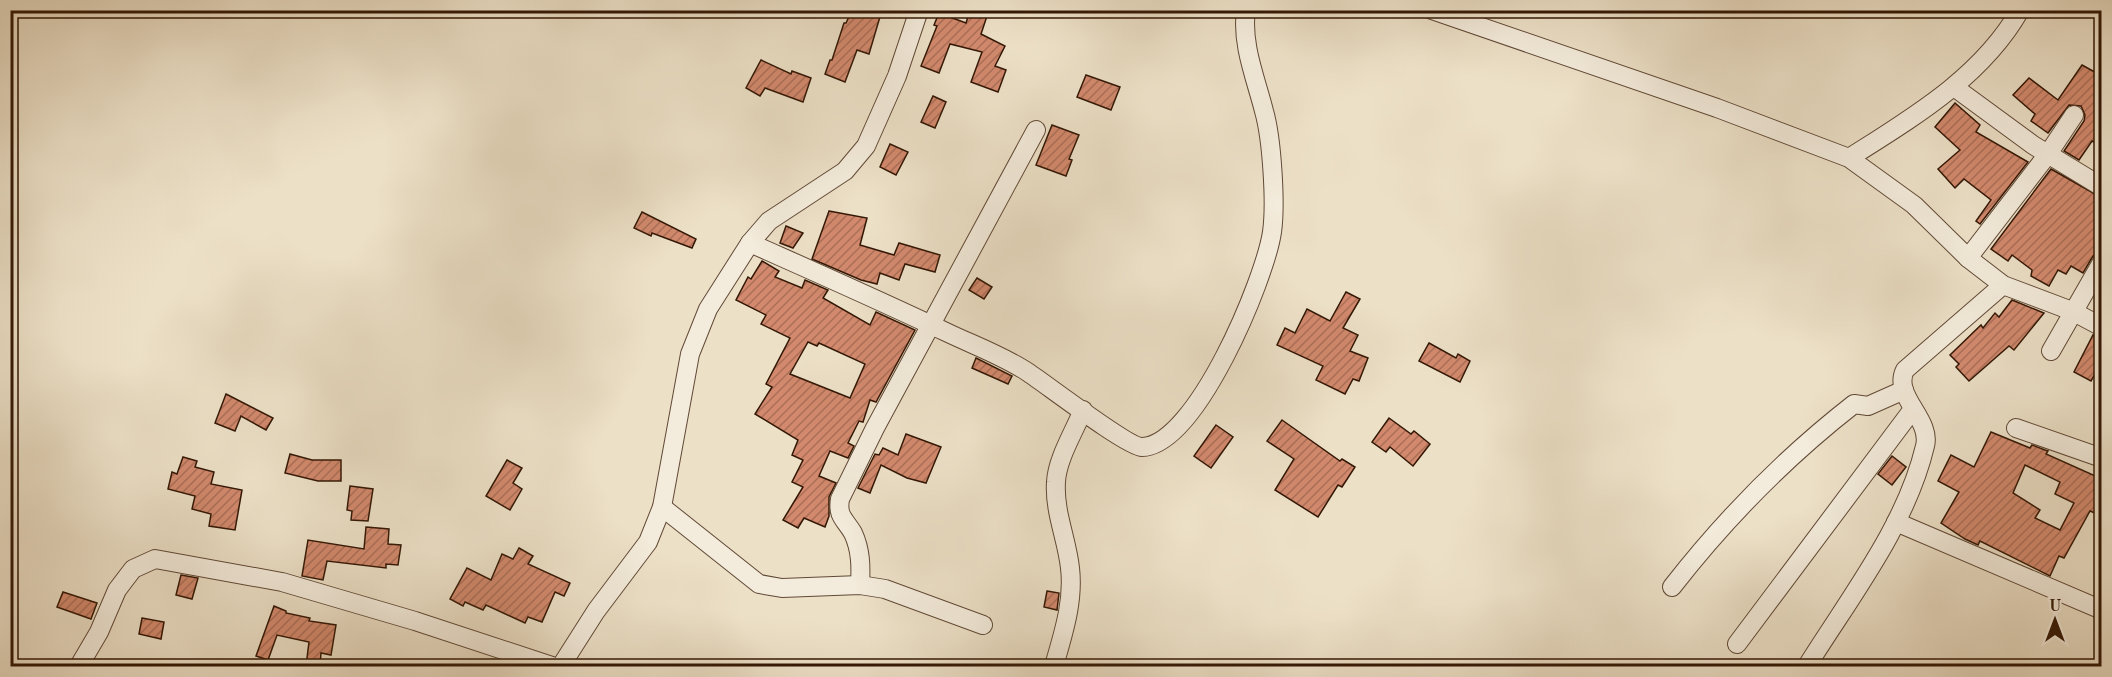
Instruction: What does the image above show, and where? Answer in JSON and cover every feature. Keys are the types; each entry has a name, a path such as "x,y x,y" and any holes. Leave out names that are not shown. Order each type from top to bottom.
{"street":[{"path":"561,666 596,611 648,542 662,507 690,354 708,309 750,243 769,220 844,171 866,146 897,76 919,10"},
{"path":"750,243 1022,368 1138,447 1154,445 1167,437 1195,409 1216,371 1263,270 1272,230 1271,160 1265,114 1248,49 1246,10"},
{"path":"1432,10 1717,108 1849,158 1914,205 1968,258 2003,285 2072,311 2102,327"},
{"path":"1849,158 1954,87 2009,30 2020,10"},
{"path":"1954,87 2048,154 2102,187"},
{"path":"1968,258 2048,154 2074,116"},
{"path":"860,585 861,559 852,532 841,519 838,510 840,499 875,428 1036,130"},
{"path":"2051,351 2102,262"},
{"path":"1807,666 1896,522 1926,443 1922,425 1904,390 1902,376 1905,370 2003,285"},
{"path":"1672,587 1705,545 1808,440 1854,404 1868,406 1904,390"},
{"path":"1737,644 1913,409"},
{"path":"1054,666 1071,602 1072,585 1057,506 1056,482 1083,410"},
{"path":"2016,428 2102,458"},
{"path":"662,507 759,584 782,588 860,585 885,589 983,625"},
{"path":"1896,522 2102,610"},
{"path":"79,666 99,632 117,591 133,569 155,559 282,582 415,621 552,666"}],"building":[{"path":"852,10 882,10 869,54 857,50 845,82 825,74 844,23"},
{"path":"970,10 989,10 981,34 1005,46 995,66 1006,70 998,92 971,82 982,52 950,44 939,73 921,66 937,26 934,25 939,13 966,23"},
{"path":"761,60 791,74 792,71 811,78 803,102 765,88 760,96 746,88"},
{"path":"2082,65 2102,76 2102,146 2092,141 2079,160 2064,151 2084,121 2085,115 2081,106 2069,105 2048,133 2031,121 2035,114 2013,95 2029,78 2058,100"},
{"path":"1086,75 1120,87 1111,110 1077,97"},
{"path":"933,96 946,102 935,128 921,122"},
{"path":"1955,103 1980,125 1976,132 2028,162 1980,224 1976,221 1991,200 1964,179 1955,188 1938,169 1960,150 1935,127"},
{"path":"1052,125 1079,135 1069,159 1072,160 1066,176 1036,165"},
{"path":"890,144 908,152 896,175 880,167"},
{"path":"2051,169 2102,198 2102,251 2093,256 2083,273 2071,266 2066,274 2058,270 2049,286 2031,276 2032,270 2012,255 2008,261 1991,249"},
{"path":"829,211 867,218 860,245 894,255 899,243 940,255 935,272 905,264 899,280 880,273 877,284 861,280 812,259"},
{"path":"642,212 696,239 692,248 652,233 651,236 634,228"},
{"path":"786,226 803,233 793,248 780,243"},
{"path":"762,261 779,271 775,277 802,288 805,280 828,290 823,298 870,325 876,312 915,330 876,402 870,400 863,422 859,421 848,443 854,446 848,458 830,451 819,476 836,483 829,497 829,516 825,527 804,518 798,528 783,520 803,487 792,482 803,460 792,455 798,440 755,414 772,387 766,384 790,338 761,324 766,315 736,300 748,277 751,279","holes":["808,342 817,346 819,343 865,364 850,398 790,374"]},
{"path":"977,278 992,287 984,299 969,290"},
{"path":"1346,292 1360,299 1343,328 1358,335 1350,351 1368,358 1359,381 1353,379 1345,394 1316,380 1323,366 1277,345 1285,328 1295,333 1307,309 1330,321"},
{"path":"2012,300 2044,313 2014,350 2009,346 1969,381 1956,367 1959,364 1950,355 1981,325 1983,328 1995,313 1999,317"},
{"path":"2093,335 2102,338 2102,362 2091,381 2074,372"},
{"path":"1429,343 1456,358 1458,354 1470,361 1460,382 1419,361"},
{"path":"976,358 1012,376 1008,384 972,368"},
{"path":"226,394 273,418 266,430 241,416 235,431 215,423"},
{"path":"1389,418 1411,434 1414,431 1430,444 1413,466 1390,447 1386,452 1372,442"},
{"path":"1282,420 1340,461 1342,459 1355,467 1342,487 1338,485 1318,517 1275,490 1294,459 1267,441"},
{"path":"1216,425 1233,437 1211,468 1194,456"},
{"path":"1991,432 2030,448 2032,445 2048,451 2046,454 2102,479 2102,516 2090,511 2064,558 2059,556 2050,576 1980,541 1978,545 1965,539 1941,523 1959,492 1938,481 1951,455 1974,467","holes":["2025,465 2060,482 2055,494 2074,503 2060,530 2035,518 2040,510 2013,493"]},
{"path":"906,434 941,447 926,483 907,478 881,465 870,493 858,488 875,454 879,455 883,448 898,455"},
{"path":"290,454 312,460 341,460 341,481 318,481 285,473"},
{"path":"1892,456 1906,467 1892,485 1878,474"},
{"path":"183,457 197,461 195,467 214,472 211,484 242,490 235,530 209,526 211,514 192,509 195,496 168,489 172,472 177,474"},
{"path":"507,460 522,468 513,483 522,489 510,510 486,496"},
{"path":"350,486 373,489 368,521 351,520 352,511 347,510"},
{"path":"366,527 389,529 388,544 401,545 398,565 386,564 386,568 327,561 323,580 302,576 308,540 364,549"},
{"path":"519,548 533,556 528,564 570,583 564,596 555,592 542,622 528,617 525,623 486,605 483,610 465,602 463,606 450,599 467,568 491,580 502,554 513,559"},
{"path":"181,575 198,578 192,599 176,595"},
{"path":"1047,591 1059,593 1057,610 1044,607"},
{"path":"63,592 97,603 91,619 57,607"},
{"path":"274,606 286,613 310,618 309,621 336,625 331,655 321,653 320,666 306,666 309,642 277,635 268,660 256,656"},
{"path":"142,618 164,622 161,639 139,634"}]}
